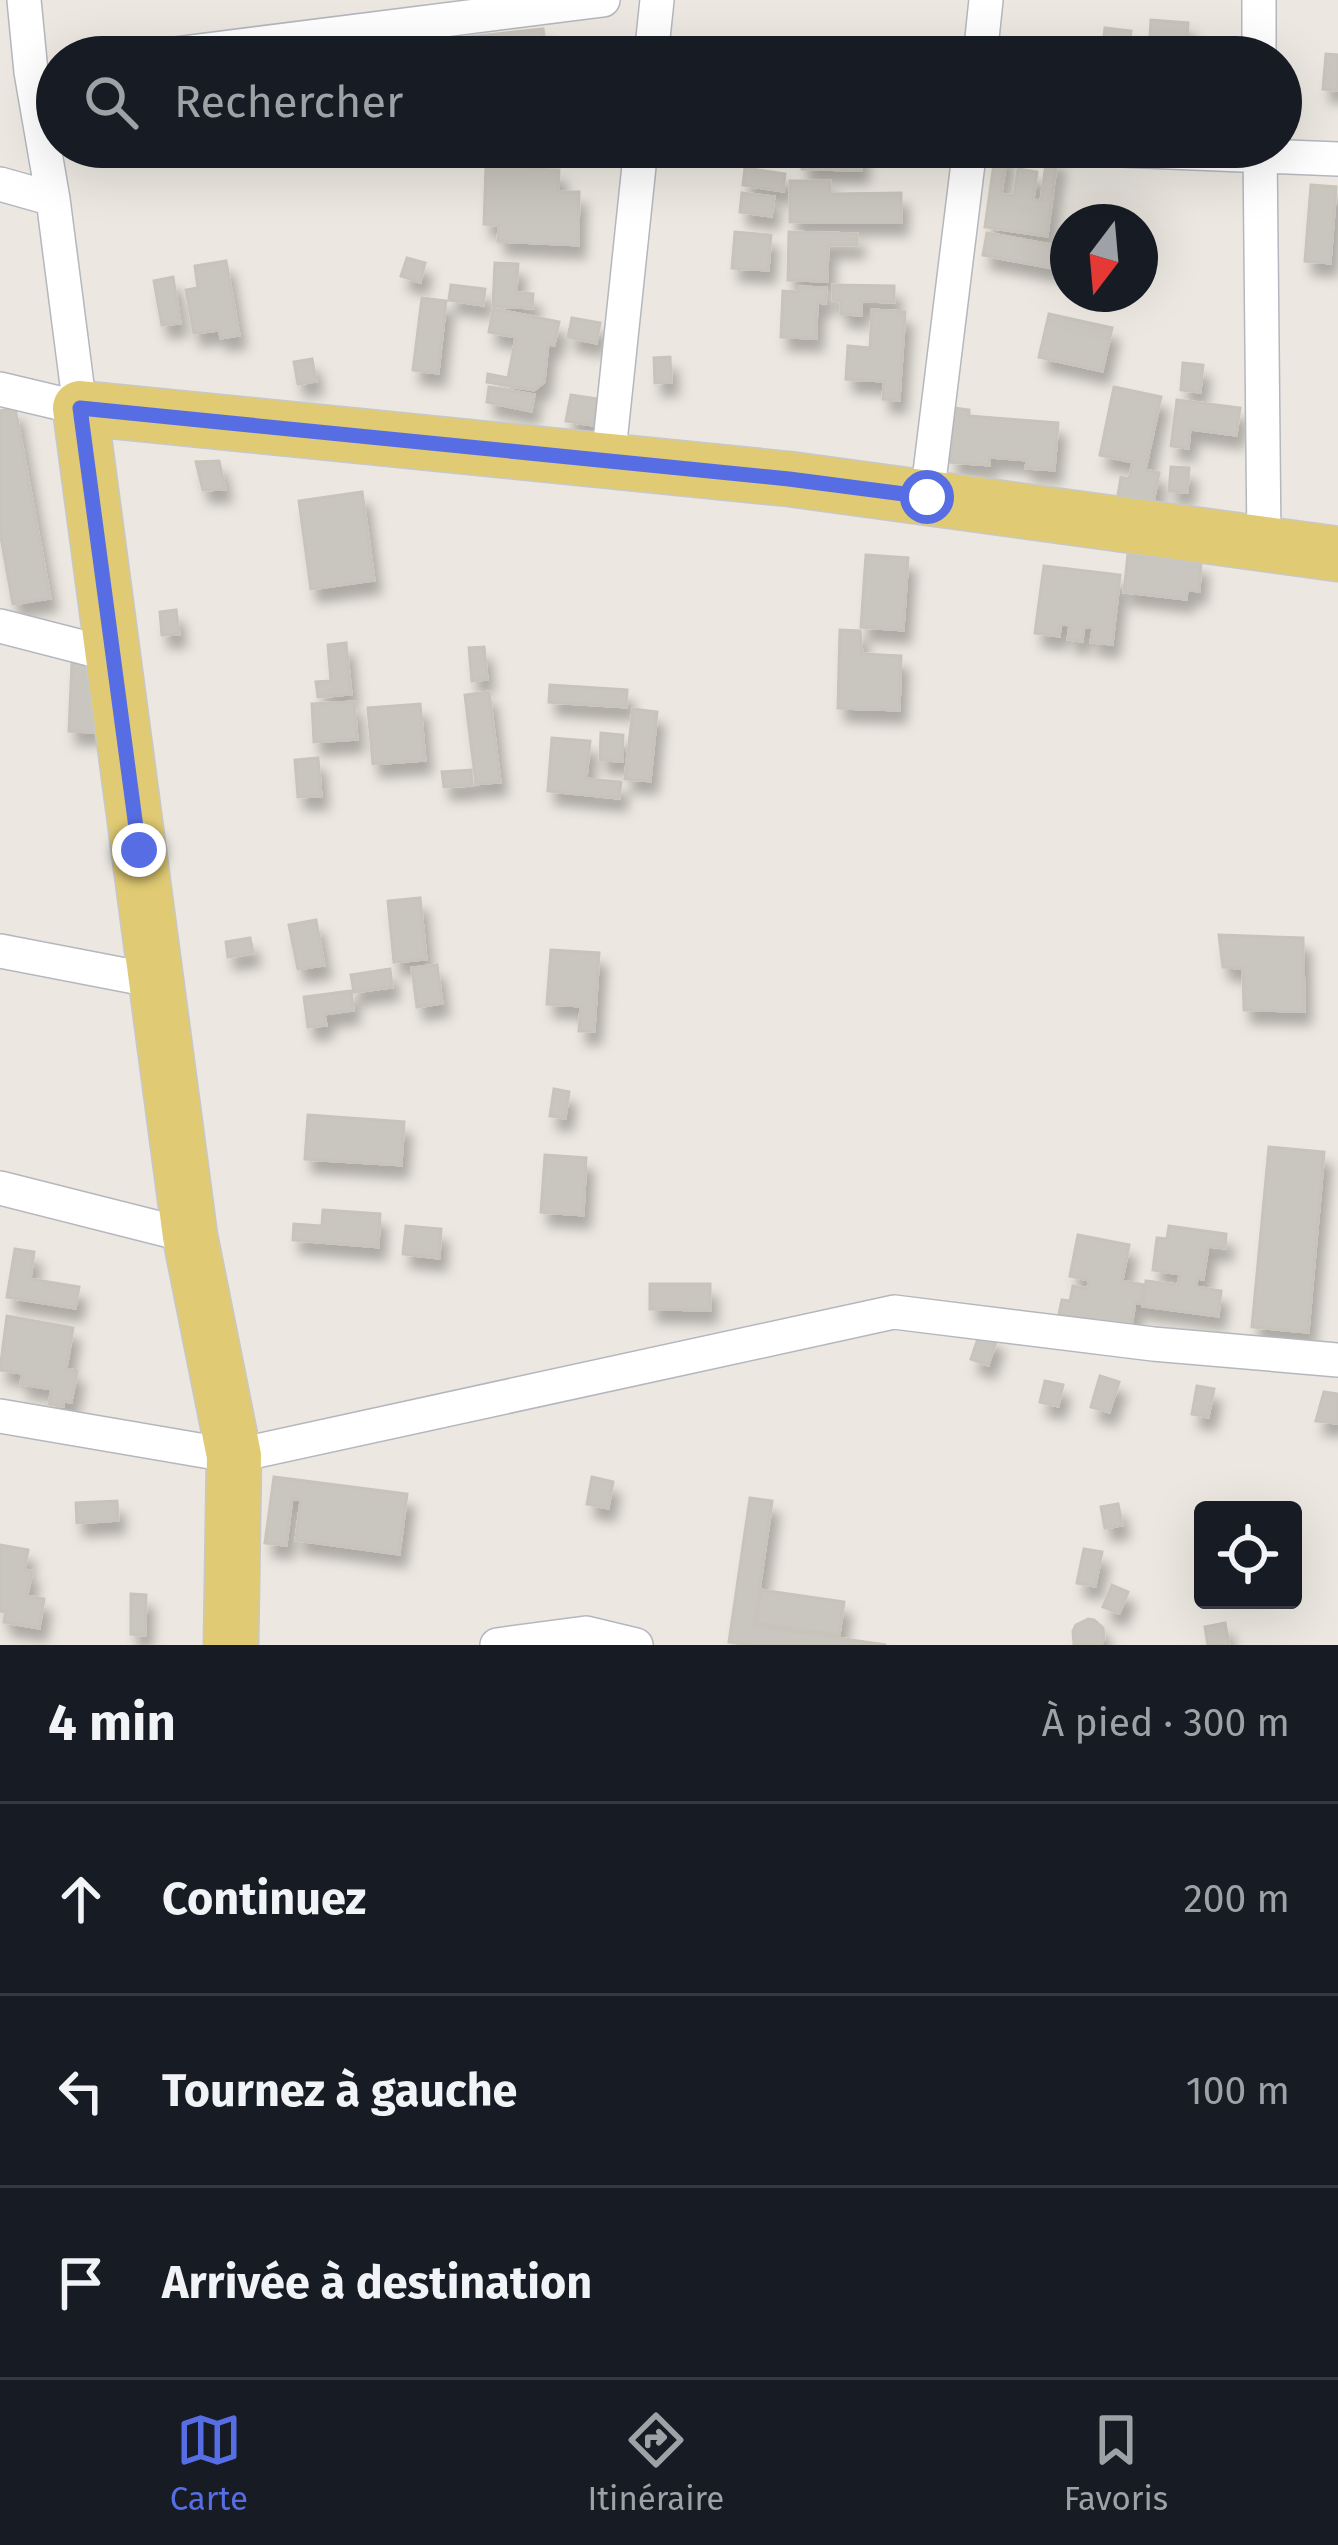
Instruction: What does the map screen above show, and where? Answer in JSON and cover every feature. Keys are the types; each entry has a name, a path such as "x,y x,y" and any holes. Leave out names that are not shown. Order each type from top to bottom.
{"main road":[{"path":"231,1645 234,1456 190,1236 80,408 789,479 1338,554"}],"street":[{"path":"24,0 36,42"},
{"path":"318,36 603,0"},
{"path":"653,36 657,0"},
{"path":"982,36 986,0"},
{"path":"1259,0 1259,36"},
{"path":"1302,156 1338,159"},
{"path":"0,389 80,408 50,168"},
{"path":"608,460 639,168"},
{"path":"927,497 967,168"},
{"path":"1260,168 1264,544"},
{"path":"0,184 52,199"},
{"path":"0,626 113,655"},
{"path":"0,951 156,981"},
{"path":"0,1188 190,1236"},
{"path":"0,1416 234,1456 895,1312 1153,1344 1338,1360"},
{"path":"497,1645 584,1639 636,1645"}],"building":[{"path":"1151,20 1188,23 1187,36 1150,36"},
{"path":"1105,28 1131,31 1130,36 1104,36"},
{"path":"543,29 544,36 477,36"},
{"path":"1326,54 1338,55 1338,90 1323,89"},
{"path":"486,168 559,170 558,192 579,192 578,245 498,241 499,225 484,224"},
{"path":"745,168 785,174 783,191 743,185"},
{"path":"993,168 1005,168 1001,194 1014,196 1018,169 1037,172 1033,200 1041,201 1045,168 1056,168 1047,236 985,227"},
{"path":"790,181 830,181 830,194 901,193 901,222 790,222"},
{"path":"1311,185 1336,187 1330,263 1305,261"},
{"path":"742,193 774,197 771,216 740,212"},
{"path":"735,232 771,235 768,270 732,268"},
{"path":"789,232 857,234 857,245 828,245 827,281 788,280"},
{"path":"987,233 1050,245 1050,268 983,255"},
{"path":"407,258 425,263 420,282 401,276"},
{"path":"226,261 239,335 221,338 219,330 194,333 186,290 198,288 195,266"},
{"path":"495,263 518,264 516,293 533,294 532,308 493,306"},
{"path":"173,277 180,323 162,325 154,281"},
{"path":"451,285 485,289 483,305 449,300"},
{"path":"833,285 894,286 894,302 861,301 861,315 841,314 841,301 833,300"},
{"path":"800,287 826,288 825,303 817,302 816,338 781,337 783,291 799,292"},
{"path":"422,298 446,301 438,373 413,370"},
{"path":"493,309 559,322 554,345 548,344 544,382 534,390 487,382 488,374 508,378 516,337 489,332"},
{"path":"872,310 905,312 899,400 883,399 884,381 846,379 848,346 870,348"},
{"path":"1049,314 1112,328 1102,371 1039,357"},
{"path":"572,318 600,323 596,343 568,337"},
{"path":"670,357 671,382 655,383 654,358"},
{"path":"312,359 316,381 298,384 294,362"},
{"path":"1183,363 1203,365 1200,392 1181,390"},
{"path":"489,387 534,395 531,411 487,402"},
{"path":"1114,387 1161,397 1145,470 1159,473 1153,503 1118,495 1121,477 1129,479 1133,462 1100,455"},
{"path":"571,395 597,399 592,425 566,421"},
{"path":"1177,400 1240,408 1236,435 1190,429 1188,448 1171,446"},
{"path":"15,408 50,598 13,604 0,532 0,411"},
{"path":"954,408 969,410 969,416 1058,423 1054,470 1026,468 1027,460 989,457 989,465 950,462"},
{"path":"219,461 225,489 203,490 196,462"},
{"path":"1171,467 1189,468 1187,492 1169,491"},
{"path":"362,492 374,580 311,589 299,501"},
{"path":"1128,554 1201,562 1199,591 1187,590 1186,599 1124,592"},
{"path":"866,555 908,558 903,630 861,627"},
{"path":"1044,566 1120,575 1112,644 1091,642 1093,628 1084,626 1082,641 1068,639 1070,625 1061,624 1059,636 1035,633"},
{"path":"176,610 179,634 162,635 160,612"},
{"path":"840,630 860,631 862,654 901,656 899,710 838,708"},
{"path":"346,643 351,694 318,697 316,682 331,681 328,645"},
{"path":"484,647 487,679 472,681 469,648"},
{"path":"72,662 96,663 94,732 69,731"},
{"path":"550,685 627,690 626,707 549,702"},
{"path":"489,692 500,782 476,784 465,695"},
{"path":"354,702 357,739 314,742 312,704"},
{"path":"420,704 425,760 373,764 368,708"},
{"path":"633,709 657,712 650,781 625,779"},
{"path":"601,733 623,735 622,761 600,760"},
{"path":"552,738 590,741 586,779 621,782 619,798 548,791"},
{"path":"318,758 321,796 298,797 295,760"},
{"path":"471,770 472,785 444,787 442,772"},
{"path":"420,898 426,959 394,962 388,901"},
{"path":"316,920 324,965 298,969 289,925"},
{"path":"1219,935 1303,938 1304,1011 1244,1010 1243,968 1223,967"},
{"path":"250,938 253,953 228,957 226,942"},
{"path":"551,950 599,953 594,1031 579,1031 581,1006 547,1004"},
{"path":"437,965 442,1003 417,1007 412,968"},
{"path":"390,969 392,987 354,992 351,975"},
{"path":"351,991 353,1010 324,1014 326,1025 308,1027 304,997"},
{"path":"554,1089 569,1092 565,1118 550,1116"},
{"path":"308,1115 404,1122 401,1165 305,1159"},
{"path":"1269,1147 1324,1152 1308,1332 1252,1327"},
{"path":"545,1155 586,1158 583,1215 541,1212"},
{"path":"323,1210 380,1214 378,1247 293,1240 294,1224 322,1226"},
{"path":"406,1226 441,1229 439,1258 403,1254"},
{"path":"1169,1226 1226,1234 1225,1248 1208,1246 1203,1279 1197,1278 1196,1287 1221,1291 1218,1316 1143,1306 1146,1281 1178,1285 1180,1274 1153,1270 1157,1238 1167,1239"},
{"path":"1078,1235 1129,1245 1122,1281 1144,1285 1131,1327 1059,1314 1062,1300 1070,1301 1073,1286 1088,1289 1089,1280 1070,1276"},
{"path":"15,1249 34,1252 30,1279 79,1287 75,1308 7,1297"},
{"path":"650,1284 710,1284 710,1310 650,1309"},
{"path":"7,1316 73,1328 66,1369 77,1371 71,1402 49,1404 52,1389 21,1384 22,1373 0,1370"},
{"path":"980,1333 997,1339 988,1365 971,1359"},
{"path":"1100,1376 1119,1382 1109,1412 1091,1407"},
{"path":"1045,1381 1063,1385 1058,1406 1040,1402"},
{"path":"1197,1386 1214,1389 1208,1417 1192,1414"},
{"path":"1324,1392 1338,1394 1338,1423 1316,1421"},
{"path":"274,1477 407,1494 399,1554 296,1540 301,1500 292,1498 286,1545 265,1543"},
{"path":"592,1477 613,1482 608,1508 587,1504"},
{"path":"750,1498 772,1501 754,1626 886,1645 729,1642"},
{"path":"117,1501 118,1520 77,1523 76,1503"},
{"path":"1118,1504 1122,1525 1105,1528 1101,1507"},
{"path":"0,1545 28,1550 24,1570 32,1571 27,1596 44,1599 39,1628 4,1622"},
{"path":"1084,1549 1102,1552 1095,1586 1077,1583"},
{"path":"1112,1585 1128,1592 1119,1613 1103,1607"},
{"path":"761,1590 844,1602 839,1635 756,1623"},
{"path":"131,1594 146,1595 145,1635 131,1634"},
{"path":"1088,1619 1103,1628 1101,1645 1074,1644 1076,1625"},
{"path":"1225,1623 1229,1645 1208,1645 1205,1627"}],"route":[{"path":"139,850 80,408 927,497"}]}
